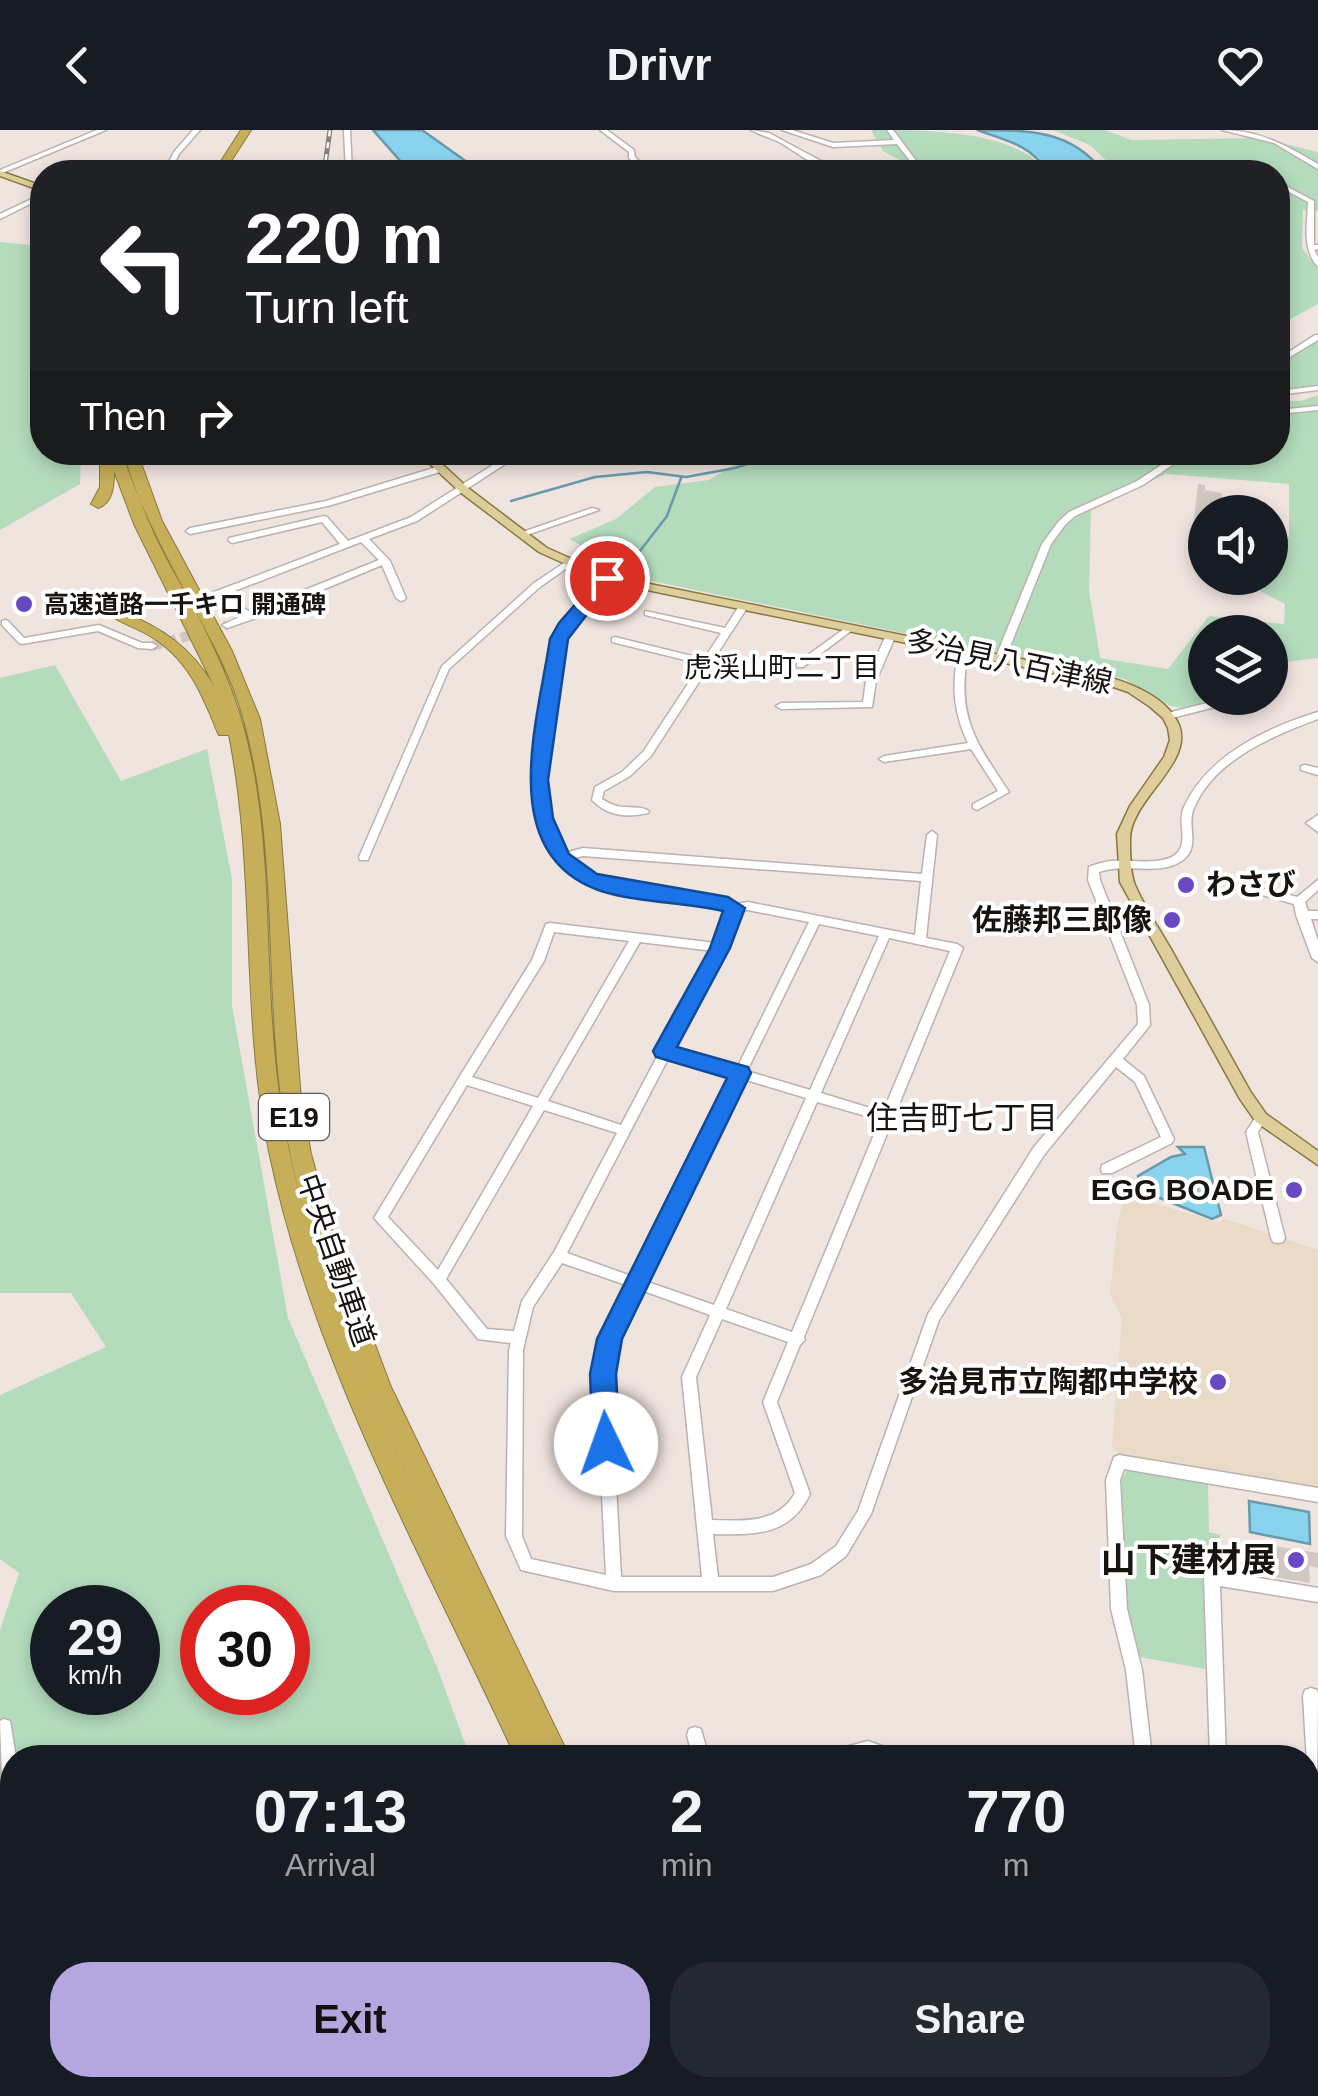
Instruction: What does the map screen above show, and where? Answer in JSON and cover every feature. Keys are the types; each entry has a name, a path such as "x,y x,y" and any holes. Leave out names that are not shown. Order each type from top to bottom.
{"highway":[{"path":"227,160 246,130"},
{"path":"237,160 256,130"},
{"path":"98,504 104,498 106,465"},
{"name":"中央自動車道","path":"119,465 143,534 206,648 227,698 248,782 268,1095 304,1245 344,1358 524,1745"},
{"name":"中央自動車道","path":"135,465 157,529 233,670 259,750 269,812 278,979 290,1092 304,1169 329,1256 365,1350 551,1745"},
{"path":"116,614 165,635 194,662 234,760 254,870"}],"main road":[{"path":"0,172 30,187"},
{"name":"多治見八百津線","path":"436,465 521,534 567,564 607,578 1132,688 1168,716"},
{"path":"1168,716 1176,740 1170,757 1136,806 1123,834 1127,882 1217,1050 1261,1118 1318,1159"}],"street":[{"path":"0,172 102,130"},
{"path":"173,160 197,130"},
{"path":"347,130 348,160"},
{"path":"603,130 632,151 634,160"},
{"path":"614,136 632,130"},
{"path":"754,130 784,140 810,160"},
{"path":"785,130 840,145 896,142"},
{"path":"890,130 913,160"},
{"path":"1226,130 1276,142 1318,167"},
{"path":"1290,188 1311,201 1318,264"},
{"path":"0,217 30,200"},
{"path":"1290,354 1318,337"},
{"path":"1290,393 1318,388"},
{"path":"1290,400 1301,393"},
{"path":"1290,411 1318,408"},
{"path":"250,617 217,594 414,518 501,465"},
{"path":"1000,659 1053,533 1072,514 1140,483 1167,465"},
{"path":"190,531 328,503 440,469"},
{"path":"521,534 595,510"},
{"path":"232,540 324,518 346,545"},
{"path":"363,539 385,561 401,598"},
{"path":"227,625 385,561"},
{"path":"364,857 446,668 537,584 567,564"},
{"path":"607,578 565,626 559,639 538,780 547,828 560,858 608,886 734,908 748,906 957,948 770,1402 803,1494 800,1502 766,1527 704,1527"},
{"path":"644,810 626,814 604,806 597,800 599,788 626,774 648,754 742,608"},
{"path":"648,613 727,631"},
{"path":"5,623 22,640 99,628 141,646 152,646"},
{"path":"800,665 848,629"},
{"path":"781,706 868,705 871,681 890,637"},
{"path":"616,640 706,662"},
{"path":"963,652 955,686 972,746 1004,792 977,806"},
{"path":"1168,716 1188,711"},
{"path":"734,908 720,948 559,1256 527,1305 517,1337 514,1536 526,1565 614,1584 773,1584 816,1570 841,1551 864,1514 933,1318 1039,1151 1144,1026 1144,1005 1093,870 1102,864 1179,858 1188,842 1188,809 1225,764 1251,744 1318,715"},
{"path":"884,759 972,746"},
{"path":"1305,768 1318,772"},
{"path":"1318,819 1311,823 1318,828"},
{"path":"920,940 932,835"},
{"path":"560,858 583,852 928,878"},
{"path":"1299,900 1318,884"},
{"path":"1266,892 1299,900"},
{"path":"1299,900 1318,958"},
{"path":"1302,915 1318,915"},
{"path":"614,1584 603,1374 610,1339 816,919"},
{"path":"517,1337 483,1335 381,1218 538,961 550,927 720,948"},
{"path":"711,1584 689,1377 716,1308 886,932"},
{"path":"439,1280 637,937"},
{"path":"664,1051 888,1118"},
{"path":"1108,1169 1168,1139 1140,1079 1117,1061"},
{"path":"464,1080 622,1130"},
{"path":"1261,1118 1252,1132 1278,1238"},
{"path":"559,1256 716,1308 798,1340"},
{"path":"1143,1745 1134,1670 1119,1609 1113,1480 1119,1462 1318,1495"},
{"path":"1218,1745 1212,1577 1318,1595"},
{"path":"1311,1696 1314,1745"},
{"path":"4,1727 6,1745"},
{"path":"695,1735 698,1745"}],"shaded area":[{"name":"多治見市立陶都中学校","path":"1125,1194 1219,1223 1223,1218 1318,1250 1318,1489 1119,1455 1112,1446 1122,1318 1110,1294 1117,1227"}],"green space":[{"path":"871,130 968,135 1014,148 1035,160 900,160 883,151"},
{"path":"1053,130 1105,130 1131,140 1259,138 1318,152 1318,211 1303,210 1302,248 1318,269 1318,304 1290,319 1290,160 1106,160 1090,145"},
{"path":"0,242 30,245 30,465 81,465 80,484 0,530"},
{"path":"1318,340 1318,385 1290,388 1290,357"},
{"path":"1318,395 1318,658 1288,662 1285,604 1268,595 1288,595 1289,484 1166,474 1091,509 1089,591 1100,658 1168,669 1188,643 1188,708 1169,705 1125,679 642,579 569,539 616,519 655,487 709,480 734,465 1290,465 1290,401"},
{"path":"55,665 121,781 207,749 232,879 232,1006 288,1318 437,1667 466,1745 0,1745 0,1630 19,1573 0,1559 0,1395 106,1347 71,1293 0,1293 0,678"},
{"path":"1128,1470 1208,1484 1209,1532 1220,1535 1221,1571 1204,1569 1205,1669 1140,1657 1125,1608 1121,1480"}],"water":[{"path":"373,130 422,130 464,160 399,160"},
{"path":"977,130 1048,135 1078,148 1093,160 1038,160 1007,141"},
{"path":"1178,1147 1204,1147 1221,1215 1212,1219 1140,1190 1138,1176 1171,1157 1185,1154"},
{"path":"1249,1501 1309,1512 1310,1544 1250,1532"}],"building":[{"path":"1198,484 1205,485 1205,490 1222,493 1222,495 1197,495"},
{"name":"山下建材展","path":"1274,1546 1318,1553 1318,1568 1309,1566 1310,1583 1275,1577"}],"waterway":[{"path":"511,501 595,477 647,472 686,477 744,465"},
{"path":"626,569 667,516 681,478"}],"tunnel":[{"path":"152,646 227,625"}],"railway":[{"path":"326,160 330,130"}],"place":[{"name":"高速道路一千キロ 開通碑","path":"24,604"},
{"name":"わさび","path":"1186,885"},
{"name":"佐藤邦三郎像","path":"1172,920"},
{"name":"EGG BOADE","path":"1294,1190"},
{"name":"多治見市立陶都中学校","path":"1218,1382"},
{"name":"山下建材展","path":"1296,1560"}],"district":[{"name":"虎渓山町二丁目","path":"782,667"},
{"name":"住吉町七丁目","path":"962,1118"}],"route":[{"path":"606,1444 603,1374 610,1339 740,1073 664,1051 720,948 736,914 734,908 608,886 590,878 560,858 544,818 538,780 559,639 565,626 607,578"}]}
